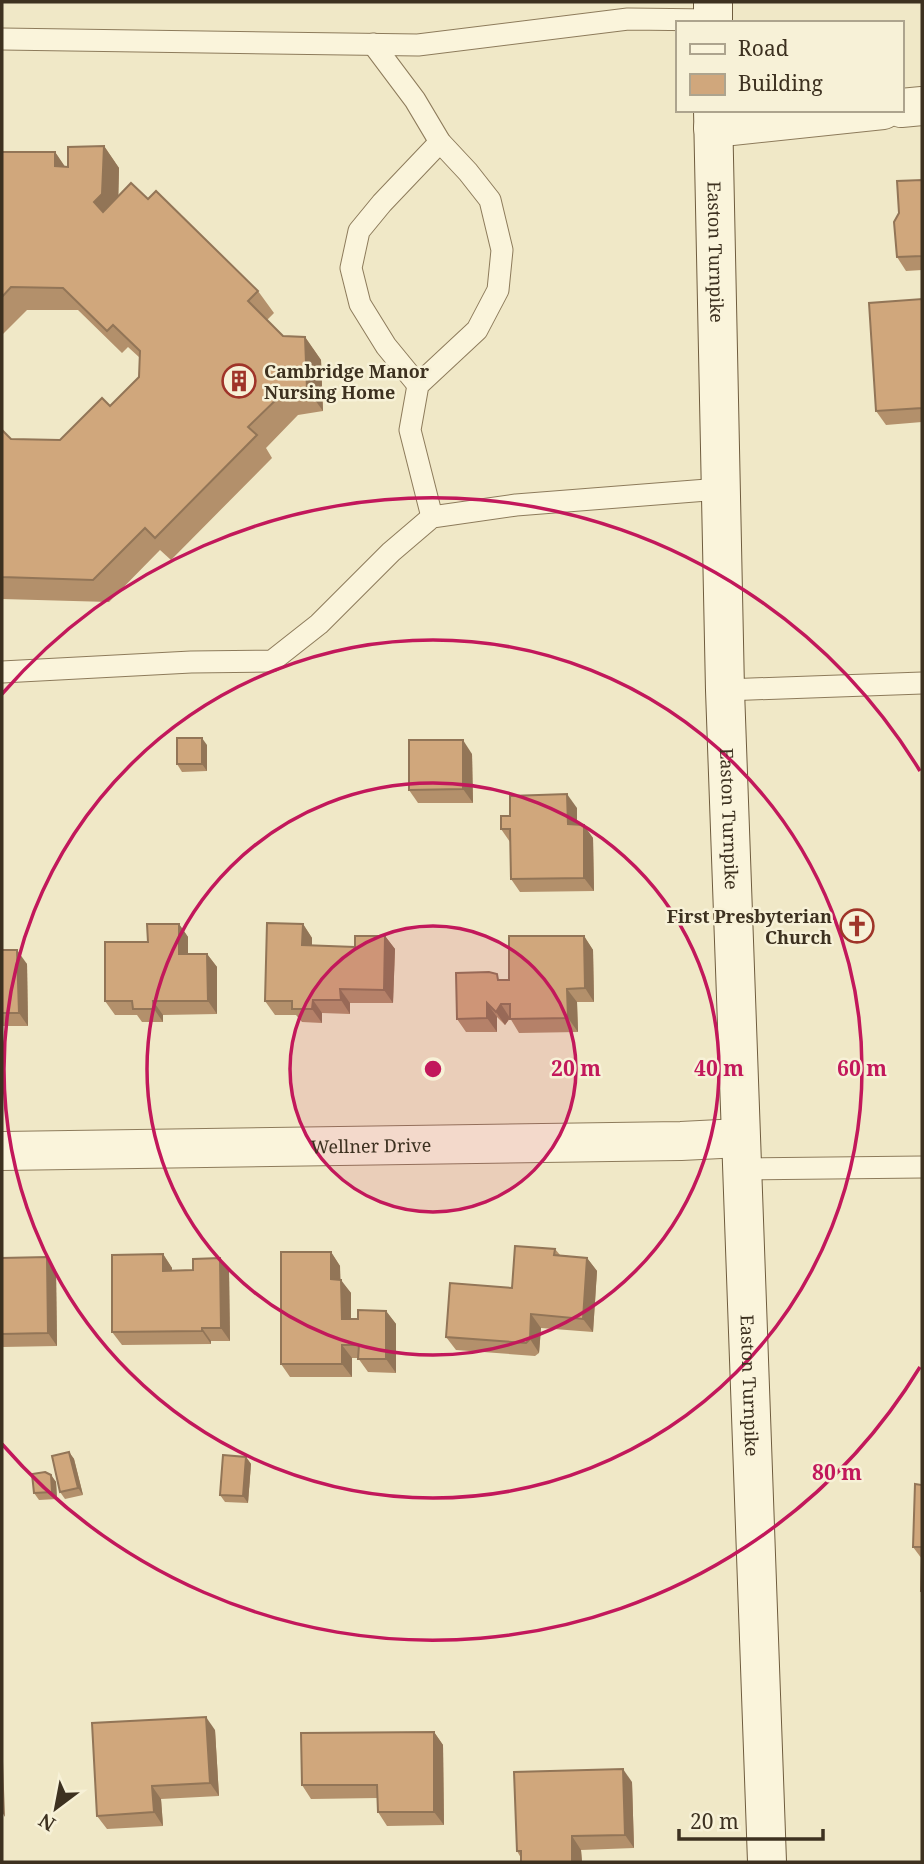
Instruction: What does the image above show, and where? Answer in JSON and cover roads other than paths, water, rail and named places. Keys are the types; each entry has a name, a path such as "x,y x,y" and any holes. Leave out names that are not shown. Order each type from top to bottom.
{"main road":[{"path":"903,108 922,106"},
{"path":"713,119 845,112"},
{"name":"Easton Turnpike","path":"713,119 725,690 767,1862"},
{"name":"Wellner Drive","path":"2,1151 681,1141 741,1154"}],"lane":[{"path":"2,39 418,45 628,19 713,15"},
{"path":"373,44 415,100 440,142 491,200 502,250 498,290 477,330 418,385 410,430 432,517"},
{"path":"418,385 386,346 360,304 351,268 359,231 440,142"},
{"path":"2,671 272,661 319,624 391,552 432,517 516,505 720,489"},
{"path":"725,690 922,683"},
{"path":"741,1154 922,1167"}],"place":[{"name":"Cambridge Manor Nursing Home","path":"239,381"},
{"name":"First Presbyterian Church","path":"857,926"}]}
